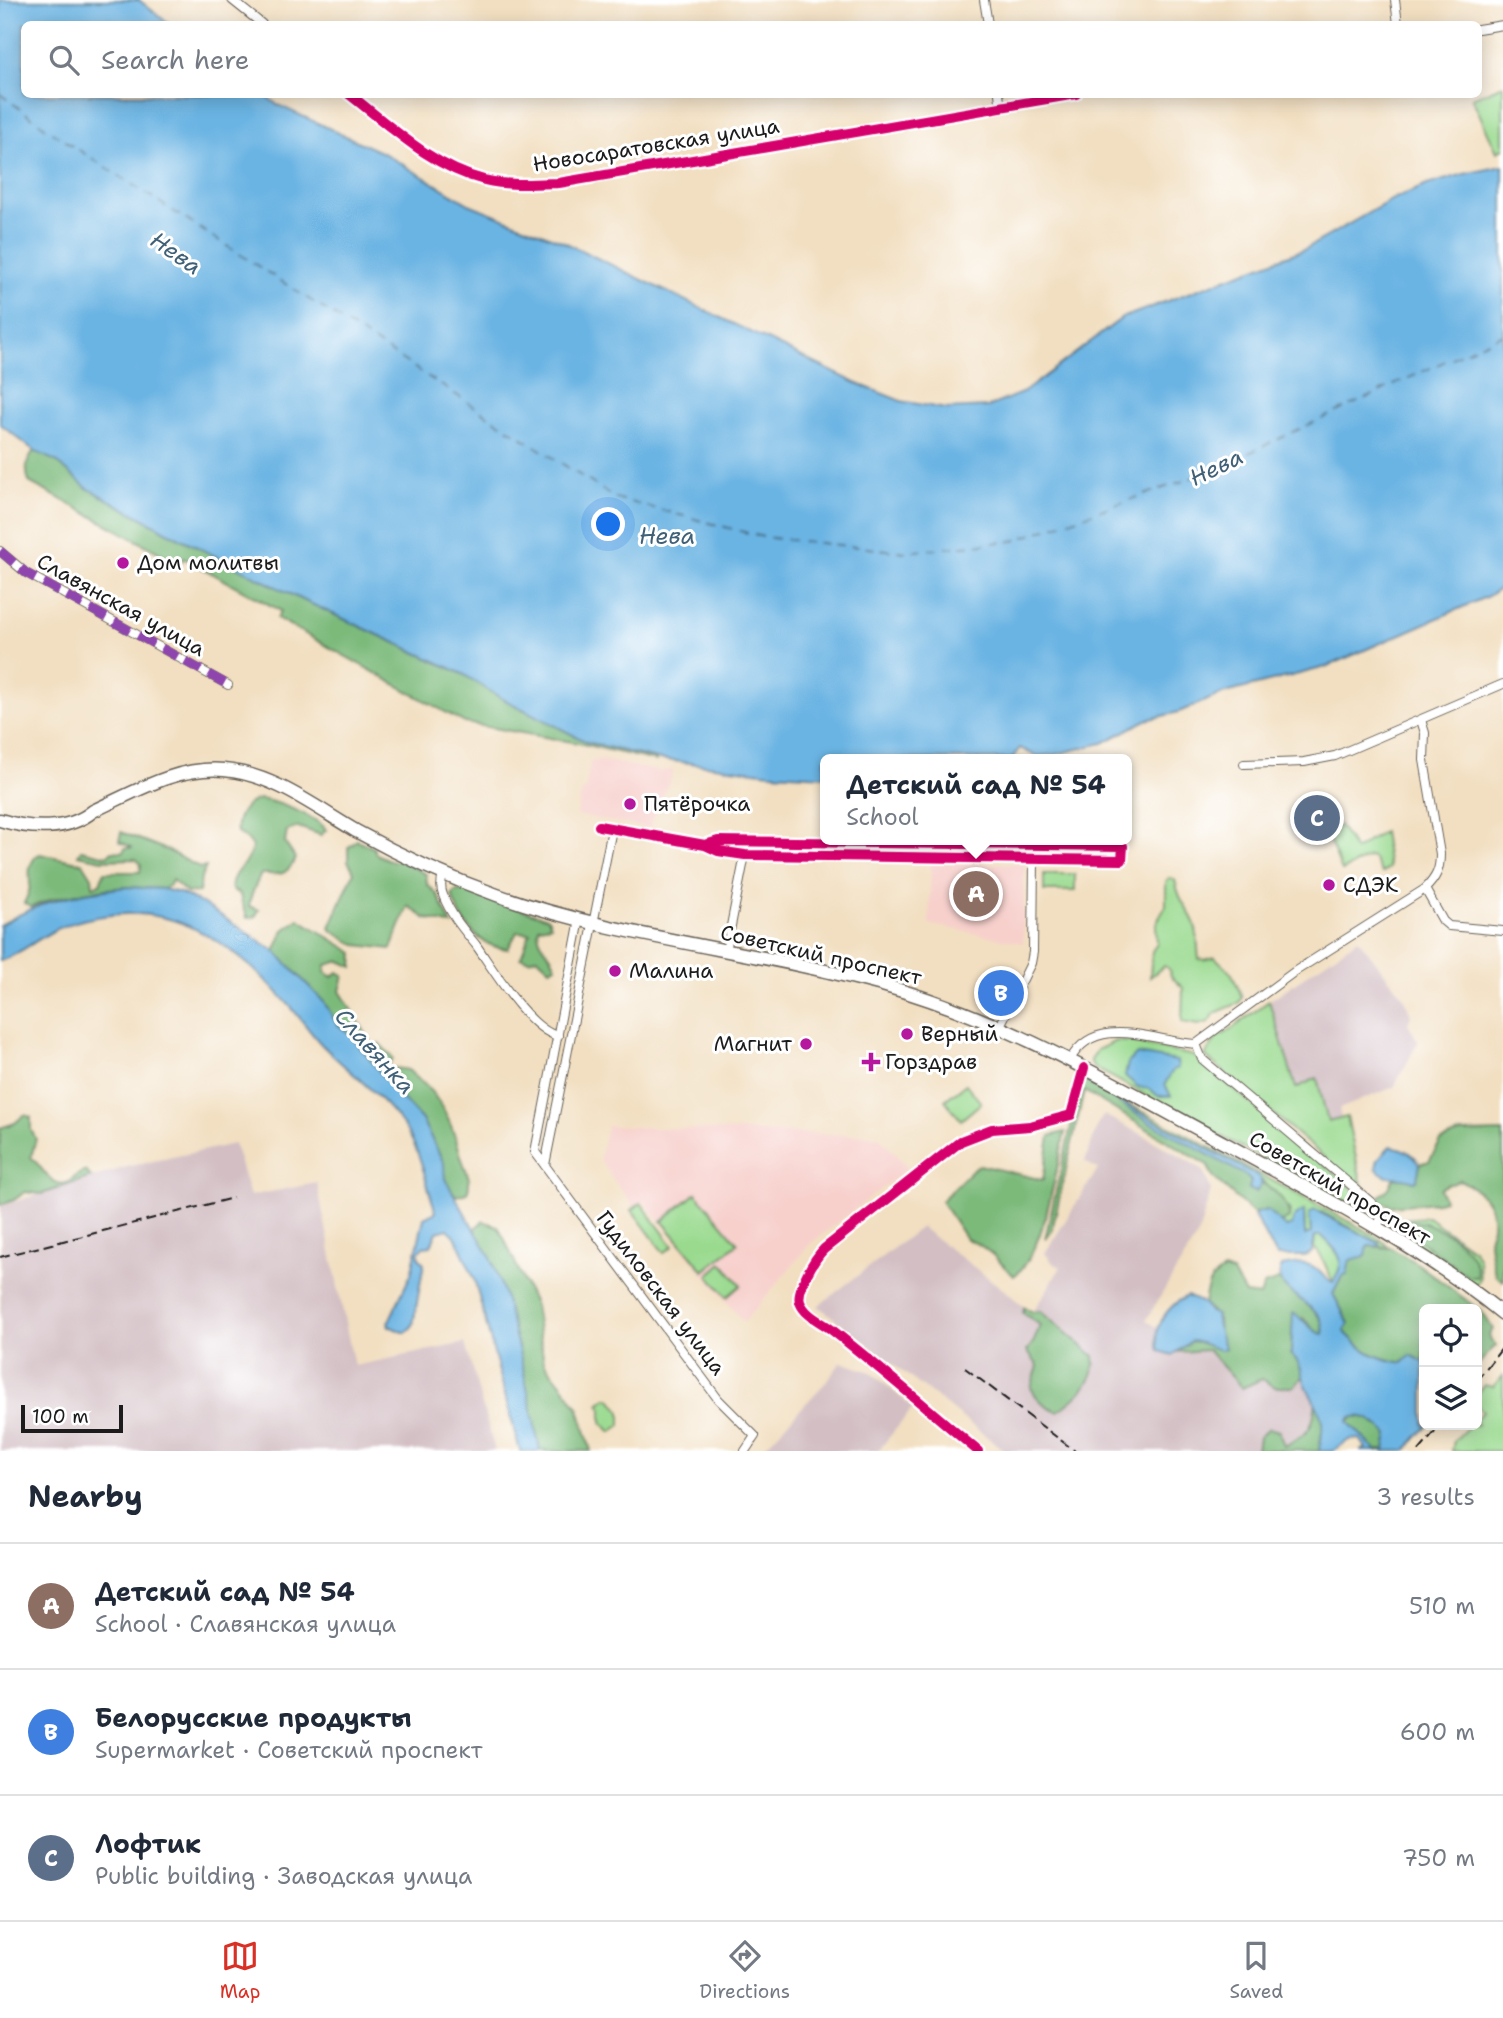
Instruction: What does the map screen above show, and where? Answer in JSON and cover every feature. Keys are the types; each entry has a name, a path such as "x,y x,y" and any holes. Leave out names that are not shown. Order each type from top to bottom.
{"main road":[{"name":"Советский проспект","path":"0,820 24,826 55,826 85,817 175,774 199,769 248,774 289,792 378,842 443,874 519,903 586,921 882,985 1000,1026 1070,1060 1377,1226 1503,1314"},
{"name":"Советский проспект","path":"0,812 39,818 93,811"}],"street":[{"path":"232,0 258,21"},
{"path":"984,0 988,21"},
{"path":"1395,0 1398,21"},
{"path":"1482,28 1503,24"},
{"name":"Новосаратовская улица","path":"354,98 403,137 446,164 485,180 530,185 559,183 1053,98"},
{"path":"1000,98 1001,107"},
{"name":"Славянская улица","path":"0,551 26,573 228,685"},
{"path":"1244,764 1304,762 1335,756 1503,684"},
{"path":"1070,1060 1079,1048 1106,1032 1196,1044 1294,972 1425,889 1440,869 1440,854 1424,760 1425,733 1421,720"},
{"path":"598,827 705,845 718,851 745,855 1122,860 1123,846 1041,845"},
{"name":"Гудиловская улица","path":"612,829 558,1036 535,1152 718,1399 755,1436 746,1451"},
{"path":"705,845 719,841 820,842"},
{"path":"878,845 878,856"},
{"path":"726,951 745,855"},
{"path":"1000,1026 1031,963 1034,858"},
{"path":"443,874 443,896 458,924 523,1008 545,1032 558,1036"},
{"path":"1425,889 1443,921 1449,926 1503,931"},
{"name":"Гудиловская улица","path":"545,1165 586,921"},
{"path":"1196,1044 1202,1059 1371,1202 1382,1217 1377,1226"},
{"path":"978,1451 872,1362 809,1314 800,1301 800,1294 812,1264 824,1249 961,1140 992,1129 1030,1126 1071,1115 1084,1068"}],"shaded area":[{"path":"600,760 659,771 674,770 649,828 577,815 582,791 586,790 590,762"},
{"path":"931,863 1024,864 1023,943 929,924"},
{"path":"1358,939 1405,999 1411,1015 1408,1023 1418,1042 1394,1087 1339,1109 1341,1118 1328,1122 1316,1078 1296,1088 1269,1001"},
{"path":"1104,1115 1202,1169 1211,1190 1198,1235 1146,1320 1158,1328 1157,1335 1174,1355 1178,1352 1207,1350 1242,1388 1262,1379 1270,1385 1293,1387 1303,1376 1307,1388 1316,1399 1313,1424 1300,1438 1284,1447 1279,1431 1259,1437 1258,1451 1005,1451 818,1306 921,1227 1008,1293 1024,1307 1023,1313 1094,1356 1040,1311 1033,1312 1061,1267 1053,1263 1045,1253 1098,1169 1085,1162 1098,1123"},
{"path":"607,1126 878,1136 908,1168 810,1244 744,1322 644,1202 633,1206 600,1160"},
{"path":"234,1144 250,1196 317,1183 354,1366 465,1343 495,1451 0,1451 1,1206 130,1166"},
{"path":"841,1362 871,1372 913,1408 878,1451 763,1449 827,1381"}],"green space":[{"path":"1503,85 1503,149 1497,152 1472,98 1482,98 1482,94"},
{"path":"34,450 56,461 87,488 170,533 292,595 463,674 501,698 587,742 657,759 656,761 578,743 465,723 277,618 281,611 184,558 180,564 29,482 27,466"},
{"path":"260,799 306,815 326,830 321,835 298,827 287,831 285,843 296,859 289,869 282,873 261,874 249,906 259,910 255,917 247,918 240,894 232,890 232,882 251,853 252,847 248,840 237,833 237,827 239,816 246,807"},
{"path":"1339,825 1355,850 1383,832 1389,868 1382,873 1373,858 1369,857 1342,871 1329,840"},
{"path":"121,832 167,850 200,868 206,867 199,892 187,893 172,880 170,885 163,889 126,887 52,899 31,907 24,903 30,886 30,866 40,854 83,863 92,877 93,886 100,884 104,872 140,872 141,864 136,859 103,860 78,855 81,850 107,856 112,851 123,852 125,848 133,848 119,841"},
{"path":"357,840 374,848 376,854 393,862 399,860 426,874 427,884 437,894 452,925 425,918 408,906 391,949 356,945 332,931 330,927 354,872 348,861 348,848"},
{"path":"888,847 920,847 923,850 1044,851 1044,856 888,854"},
{"path":"1044,874 1075,874 1075,891 1044,891"},
{"path":"1169,878 1175,880 1180,897 1195,925 1199,959 1215,957 1232,974 1242,997 1239,1003 1215,1013 1209,1022 1198,1025 1182,1022 1183,988 1171,976 1169,969 1164,966 1150,977 1152,951 1157,944 1156,923 1166,906 1166,882"},
{"path":"464,890 548,918 551,925 539,927 538,933 556,966 550,969 537,957 529,960 521,957 530,933 517,932 508,949 488,944 479,938 460,915 452,896 455,891"},
{"path":"299,919 354,953 353,967 340,961 326,965 325,972 332,977 338,972 344,976 340,991 374,1047 379,1043 393,1058 386,1069 409,1070 439,1102 450,1123 468,1174 467,1193 456,1196 444,1179 444,1163 422,1120 349,1033 337,1024 324,1002 275,951 284,930"},
{"path":"1269,1001 1296,1088 1317,1078 1328,1122 1347,1117 1363,1190 1205,1056 1218,1036"},
{"path":"1116,1041 1194,1056 1357,1192 1369,1205 1368,1212 1356,1209 1093,1067 1090,1062 1097,1050"},
{"path":"1084,1077 1136,1108 1374,1235 1391,1248 1381,1246 1322,1212 1309,1214 1311,1233 1305,1235 1304,1212 1295,1216 1292,1226 1286,1227 1280,1223 1289,1218 1290,1211 1258,1176 1153,1120 1082,1079"},
{"path":"1082,1079 1245,1175 1251,1181 1249,1189 1256,1192 1262,1183 1267,1186 1284,1202 1289,1218 1280,1223 1267,1210 1253,1213 1214,1178 1207,1165 1084,1091 1052,1230 1045,1239"},
{"path":"966,1084 981,1103 961,1120 945,1100"},
{"path":"24,1115 31,1117 31,1130 36,1139 31,1157 51,1179 61,1184 66,1183 86,1171 91,1177 42,1194 25,1192 0,1205 0,1128 15,1123"},
{"path":"1065,1132 1041,1231 1024,1265 1014,1276 993,1255 966,1239 941,1201 980,1165 1043,1180 1050,1136"},
{"path":"1503,1132 1503,1281 1495,1275 1490,1250 1491,1210 1485,1198 1474,1188 1460,1180 1440,1189 1444,1200 1437,1202 1391,1206 1376,1200 1389,1188 1393,1179 1417,1179 1420,1164 1429,1161 1441,1141 1461,1133"},
{"path":"696,1193 738,1243 704,1271 662,1221"},
{"path":"641,1203 673,1246 664,1253 632,1210"},
{"path":"1428,1217 1474,1250 1479,1259 1480,1279 1475,1286 1399,1233 1396,1227 1402,1219"},
{"path":"483,1221 498,1226 502,1234 535,1306 544,1362 579,1409 591,1451 540,1451 508,1309 499,1281 474,1229"},
{"path":"1411,1221 1433,1226 1455,1238 1471,1256 1477,1277 1468,1277 1407,1232 1403,1228 1404,1224"},
{"path":"1315,1236 1322,1236 1339,1256 1340,1267 1333,1282 1323,1259 1314,1248"},
{"path":"1368,1246 1391,1248 1418,1264 1471,1304 1419,1304 1419,1359 1411,1355 1403,1363 1385,1359 1364,1349 1344,1331 1349,1323 1333,1294 1342,1276 1347,1273 1350,1259"},
{"path":"722,1263 741,1285 727,1297 708,1275"},
{"path":"1224,1270 1233,1273 1245,1294 1260,1296 1264,1285 1279,1280 1320,1318 1323,1335 1318,1334 1303,1318 1292,1331 1291,1354 1299,1362 1303,1376 1294,1387 1275,1387 1262,1379 1242,1388 1208,1350 1178,1352 1191,1341 1225,1348 1219,1333 1218,1319 1204,1304 1209,1284"},
{"path":"1024,1307 1033,1312 1040,1311 1094,1356 1090,1380 1075,1398 1058,1411 1042,1402 1031,1388 1038,1366 1027,1351 1040,1325 1023,1313"},
{"path":"1482,1312 1493,1329 1489,1335 1496,1345 1482,1360"},
{"path":"1503,1375 1503,1451 1452,1451 1454,1441 1465,1430 1482,1430 1482,1387 1484,1385 1493,1387"},
{"path":"606,1398 611,1399 621,1412 621,1425 611,1432 602,1422 602,1408 599,1404"},
{"path":"1316,1399 1323,1424 1319,1451 1257,1450 1259,1437 1269,1428 1279,1431 1284,1446 1305,1433 1314,1417"},
{"path":"1355,1416 1368,1418 1388,1434 1385,1450 1374,1450 1351,1426 1348,1422"}],"water":[{"name":"Нева","path":"0,0 139,0 165,21 21,21 21,98 268,98 385,154 469,204 564,242 856,383 901,401 946,409 988,407 1024,392 1122,318 1305,249 1393,199 1427,185 1503,166 1503,586 1488,596 1326,667 1222,694 1179,712 1146,720 1103,743 1057,754 1032,754 1020,748 1015,754 820,754 820,776 771,773 657,759 587,742 501,698 463,674 292,595 170,533 87,488 56,461 36,452 0,424"},
{"path":"126,887 180,893 205,905 275,951 324,1002 337,1024 349,1033 422,1120 444,1163 445,1179 490,1256 504,1294 522,1363 540,1451 520,1451 474,1278 455,1236 448,1229 437,1232 431,1246 423,1247 419,1252 419,1258 424,1263 413,1325 407,1332 389,1326 411,1274 424,1218 436,1212 419,1156 409,1134 393,1113 323,1046 258,973 222,944 203,933 182,923 139,914 107,915 75,922 55,930 0,961 0,925 61,898"},
{"path":"1137,1054 1177,1061 1178,1068 1173,1070 1165,1084 1171,1096 1158,1096 1150,1089 1138,1087 1125,1076 1128,1063"},
{"path":"1082,1079 1258,1176 1262,1183 1256,1192 1249,1189 1251,1181 1245,1175 1151,1123"},
{"path":"1390,1146 1407,1152 1417,1160 1420,1164 1417,1179 1414,1181 1384,1175 1376,1168 1378,1159"},
{"path":"1267,1210 1286,1227 1292,1225 1295,1216 1304,1211 1305,1235 1311,1233 1309,1214 1315,1210 1381,1246 1368,1246 1366,1256 1350,1260 1347,1274 1342,1276 1333,1294 1349,1324 1344,1331 1357,1344 1377,1356 1393,1361 1403,1363 1411,1355 1419,1359 1419,1430 1424,1430 1405,1451 1381,1451 1385,1450 1388,1434 1371,1420 1356,1417 1350,1418 1348,1422 1377,1451 1360,1451 1366,1448 1360,1439 1349,1440 1333,1451 1319,1451 1321,1418 1300,1366 1291,1354 1293,1313 1323,1334 1323,1323 1309,1306 1290,1292 1279,1276 1282,1266 1306,1264 1333,1282 1340,1267 1339,1256 1322,1236 1315,1236 1312,1252 1305,1256 1277,1256 1254,1216"},
{"path":"1187,1296 1204,1304 1209,1312 1216,1315 1225,1348 1222,1350 1191,1341 1173,1355 1159,1351 1157,1334 1162,1319 1173,1306"}],"ferry route":[{"path":"0,94 56,135 615,498 763,537 906,552 1013,541 1206,473 1503,334"}],"railway":[{"path":"0,1257 233,1198"},
{"path":"1482,1374 1503,1347"},
{"path":"965,1368 1075,1451"},
{"path":"1419,1451 1437,1430"}],"marked path":[{"path":"0,551 26,573 228,685"}],"cycle path":[{"path":"354,98 412,144 447,166 484,180 522,184 559,183 1053,98"},
{"path":"599,826 705,845"},
{"path":"705,845 718,841 820,842"},
{"path":"705,845 718,851 745,855 1122,860 1123,846 1042,845"},
{"path":"978,1451 851,1345 810,1315 800,1302 801,1289 811,1266 824,1249 961,1141 992,1129 1030,1126 1071,1115 1084,1068"}],"place":[{"name":"Дом молитвы","path":"123,563"},
{"name":"Пятёрочка","path":"630,804"},
{"name":"Лофтик","path":"1317,818"},
{"name":"СДЭК","path":"1329,885"},
{"name":"Детский сад № 54","path":"976,894"},
{"name":"Малина","path":"615,971"},
{"name":"Белорусские продукты","path":"1001,993"},
{"name":"Верный","path":"907,1034"},
{"name":"Магнит","path":"806,1044"},
{"name":"Горздрав","path":"871,1062"}],"water label":[{"name":"Славянка","path":"375,1051"}]}
